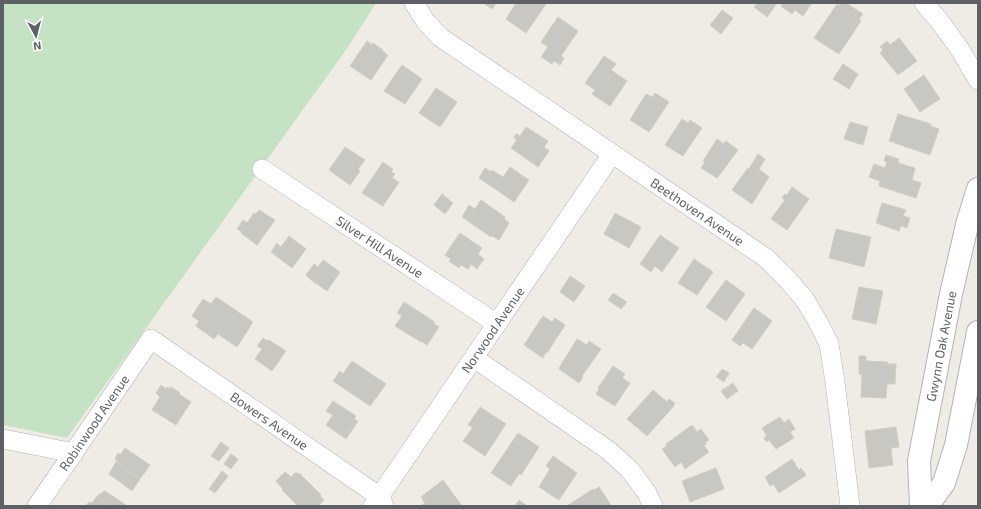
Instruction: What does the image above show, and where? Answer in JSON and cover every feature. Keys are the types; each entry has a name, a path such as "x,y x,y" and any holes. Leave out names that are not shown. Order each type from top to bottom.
{"main road":[{"name":"Gwynn Oak Avenue","path":"921,506 919,461 951,294 968,221 978,188"},
{"path":"927,506 944,482 956,444 978,332"}],"street":[{"name":"Beethoven Avenue","path":"414,3 426,22 440,37 766,258 788,280 805,300 829,344 836,382 850,506"},
{"path":"924,3 959,48 978,80"},
{"name":"Norwood Avenue","path":"379,503 474,358 612,154"},
{"name":"Silver Hill Avenue","path":"262,169 497,324"},
{"name":"Robinwood Avenue","path":"37,506 151,339"},
{"name":"Bowers Avenue","path":"151,339 379,503"},
{"path":"474,358 608,450 630,470 647,493 653,506"},
{"path":"3,439 74,453"}],"green space":[{"path":"3,3 376,3 348,47 67,438 3,425"}],"building":[{"path":"483,3 496,3 492,9"},
{"path":"516,3 546,4 526,33 506,19"},
{"path":"757,3 777,3 767,17 754,7"},
{"path":"783,3 812,3 803,16 795,10 792,14 781,6"},
{"path":"840,3 846,3 863,14 859,19 861,21 839,54 814,38 837,4 839,6"},
{"path":"722,10 733,18 721,34 710,25"},
{"path":"558,17 578,31 561,56 564,58 560,65 554,61 552,64 541,57 548,47 541,42"},
{"path":"899,38 917,61 898,75 880,53 883,50 880,47 887,41 890,45"},
{"path":"367,41 372,45 373,43 388,55 371,80 350,66"},
{"path":"604,56 616,64 611,70 627,81 610,106 592,94 595,90 585,83"},
{"path":"843,64 858,74 849,89 833,79"},
{"path":"402,65 422,79 405,104 384,91"},
{"path":"924,75 940,99 920,112 904,89"},
{"path":"436,88 457,102 440,127 419,113"},
{"path":"655,93 669,102 649,132 630,120 646,94 652,97"},
{"path":"898,114 931,124 931,126 939,129 930,155 889,141"},
{"path":"682,119 688,123 690,120 702,128 683,156 665,145"},
{"path":"850,122 868,127 863,145 844,139"},
{"path":"526,127 548,141 544,147 549,151 538,167 511,148 517,140 514,138 516,134 520,136"},
{"path":"717,139 724,144 726,141 738,150 717,178 701,168 705,162 703,161"},
{"path":"345,147 365,160 358,169 360,171 350,185 329,170"},
{"path":"758,154 765,159 759,169 769,177 752,204 732,190 748,168 749,169"},
{"path":"886,155 899,159 898,163 915,168 912,180 921,183 916,198 879,186 880,181 869,177 874,164 885,168 887,162 884,161"},
{"path":"383,162 393,169 391,172 395,174 392,178 399,182 383,206 362,193"},
{"path":"510,167 529,180 514,202 479,178 485,168 491,172 492,170 503,177"},
{"path":"792,187 809,199 787,230 771,219 785,200 782,198 785,194 787,195"},
{"path":"442,194 453,203 445,214 434,205"},
{"path":"481,200 505,217 504,219 509,223 499,240 492,236 491,237 462,217 469,205 475,209"},
{"path":"882,203 906,210 903,216 910,218 907,228 901,226 899,231 876,223"},
{"path":"259,210 275,220 257,245 237,229 243,220 247,223 254,213 256,214"},
{"path":"615,213 641,227 629,248 604,234"},
{"path":"836,229 871,237 864,267 829,258"},
{"path":"460,233 482,248 478,254 484,259 477,269 471,264 468,269 461,265 459,268 449,261 451,259 445,255"},
{"path":"660,235 679,248 662,272 655,266 651,272 640,264"},
{"path":"289,236 306,249 292,268 271,252 277,243 281,247"},
{"path":"694,259 713,272 697,295 678,283"},
{"path":"323,260 340,272 327,291 306,275 314,264 318,267"},
{"path":"570,276 585,286 574,302 560,292"},
{"path":"726,280 745,294 726,321 706,307"},
{"path":"859,287 883,291 876,324 852,319"},
{"path":"613,293 627,302 621,309 608,300"},
{"path":"216,297 253,322 237,347 218,334 214,339 196,326 199,321 192,316 203,299 211,304"},
{"path":"404,302 435,322 433,323 439,327 427,345 395,326 402,316 397,313"},
{"path":"754,308 772,321 752,349 743,343 740,346 732,340"},
{"path":"543,316 552,322 555,318 565,325 543,358 524,345"},
{"path":"263,338 268,341 269,340 286,351 272,371 255,359 262,349 257,346"},
{"path":"577,339 587,345 589,341 601,349 582,376 583,377 579,383 559,369"},
{"path":"859,356 866,356 866,361 896,364 895,384 887,384 886,398 861,397 862,374 859,374"},
{"path":"352,361 386,384 370,406 333,381 340,371 343,374"},
{"path":"613,366 625,374 622,378 630,383 615,406 596,394 599,389 598,388"},
{"path":"722,369 729,373 724,382 716,377"},
{"path":"733,383 738,391 727,399 721,391"},
{"path":"161,385 166,389 167,387 170,389 171,387 191,402 176,425 152,410 160,397 156,393"},
{"path":"653,390 667,402 669,399 675,403 647,436 627,419"},
{"path":"333,401 356,416 354,419 358,421 346,439 326,425 333,415 326,411"},
{"path":"480,407 506,424 485,456 463,441 473,427 468,425"},
{"path":"780,417 784,423 789,419 795,429 790,432 794,438 776,449 769,440 766,442 764,438 767,436 762,428"},
{"path":"692,425 697,432 701,429 709,440 705,442 706,444 704,446 709,452 685,469 681,462 675,467 662,449 667,446 666,444"},
{"path":"896,427 899,447 891,448 893,465 869,468 865,431"},
{"path":"518,433 539,447 521,475 519,474 511,486 491,473"},
{"path":"221,442 229,448 219,461 211,456"},
{"path":"125,448 150,465 140,479 116,462 118,461 115,459 118,453 120,455"},
{"path":"231,454 238,459 231,469 224,464"},
{"path":"553,456 577,473 559,500 539,487 550,469 546,466"},
{"path":"792,459 799,470 801,468 806,475 779,493 773,484 770,486 765,477"},
{"path":"116,462 140,479 132,491 109,474"},
{"path":"716,468 724,489 690,502 682,481"},
{"path":"222,471 228,476 215,493 209,489"},
{"path":"285,472 291,477 296,472 298,474 299,473 324,500 318,506 296,506 297,505 282,490 283,489 276,481"},
{"path":"443,480 462,506 421,506 425,503 421,497"},
{"path":"599,487 611,505 610,506 567,506 593,489 594,490"},
{"path":"105,491 126,506 112,506 97,496"},
{"path":"97,496 112,506 86,506 89,502 92,503"},
{"path":"519,500 527,506 515,506"}]}
